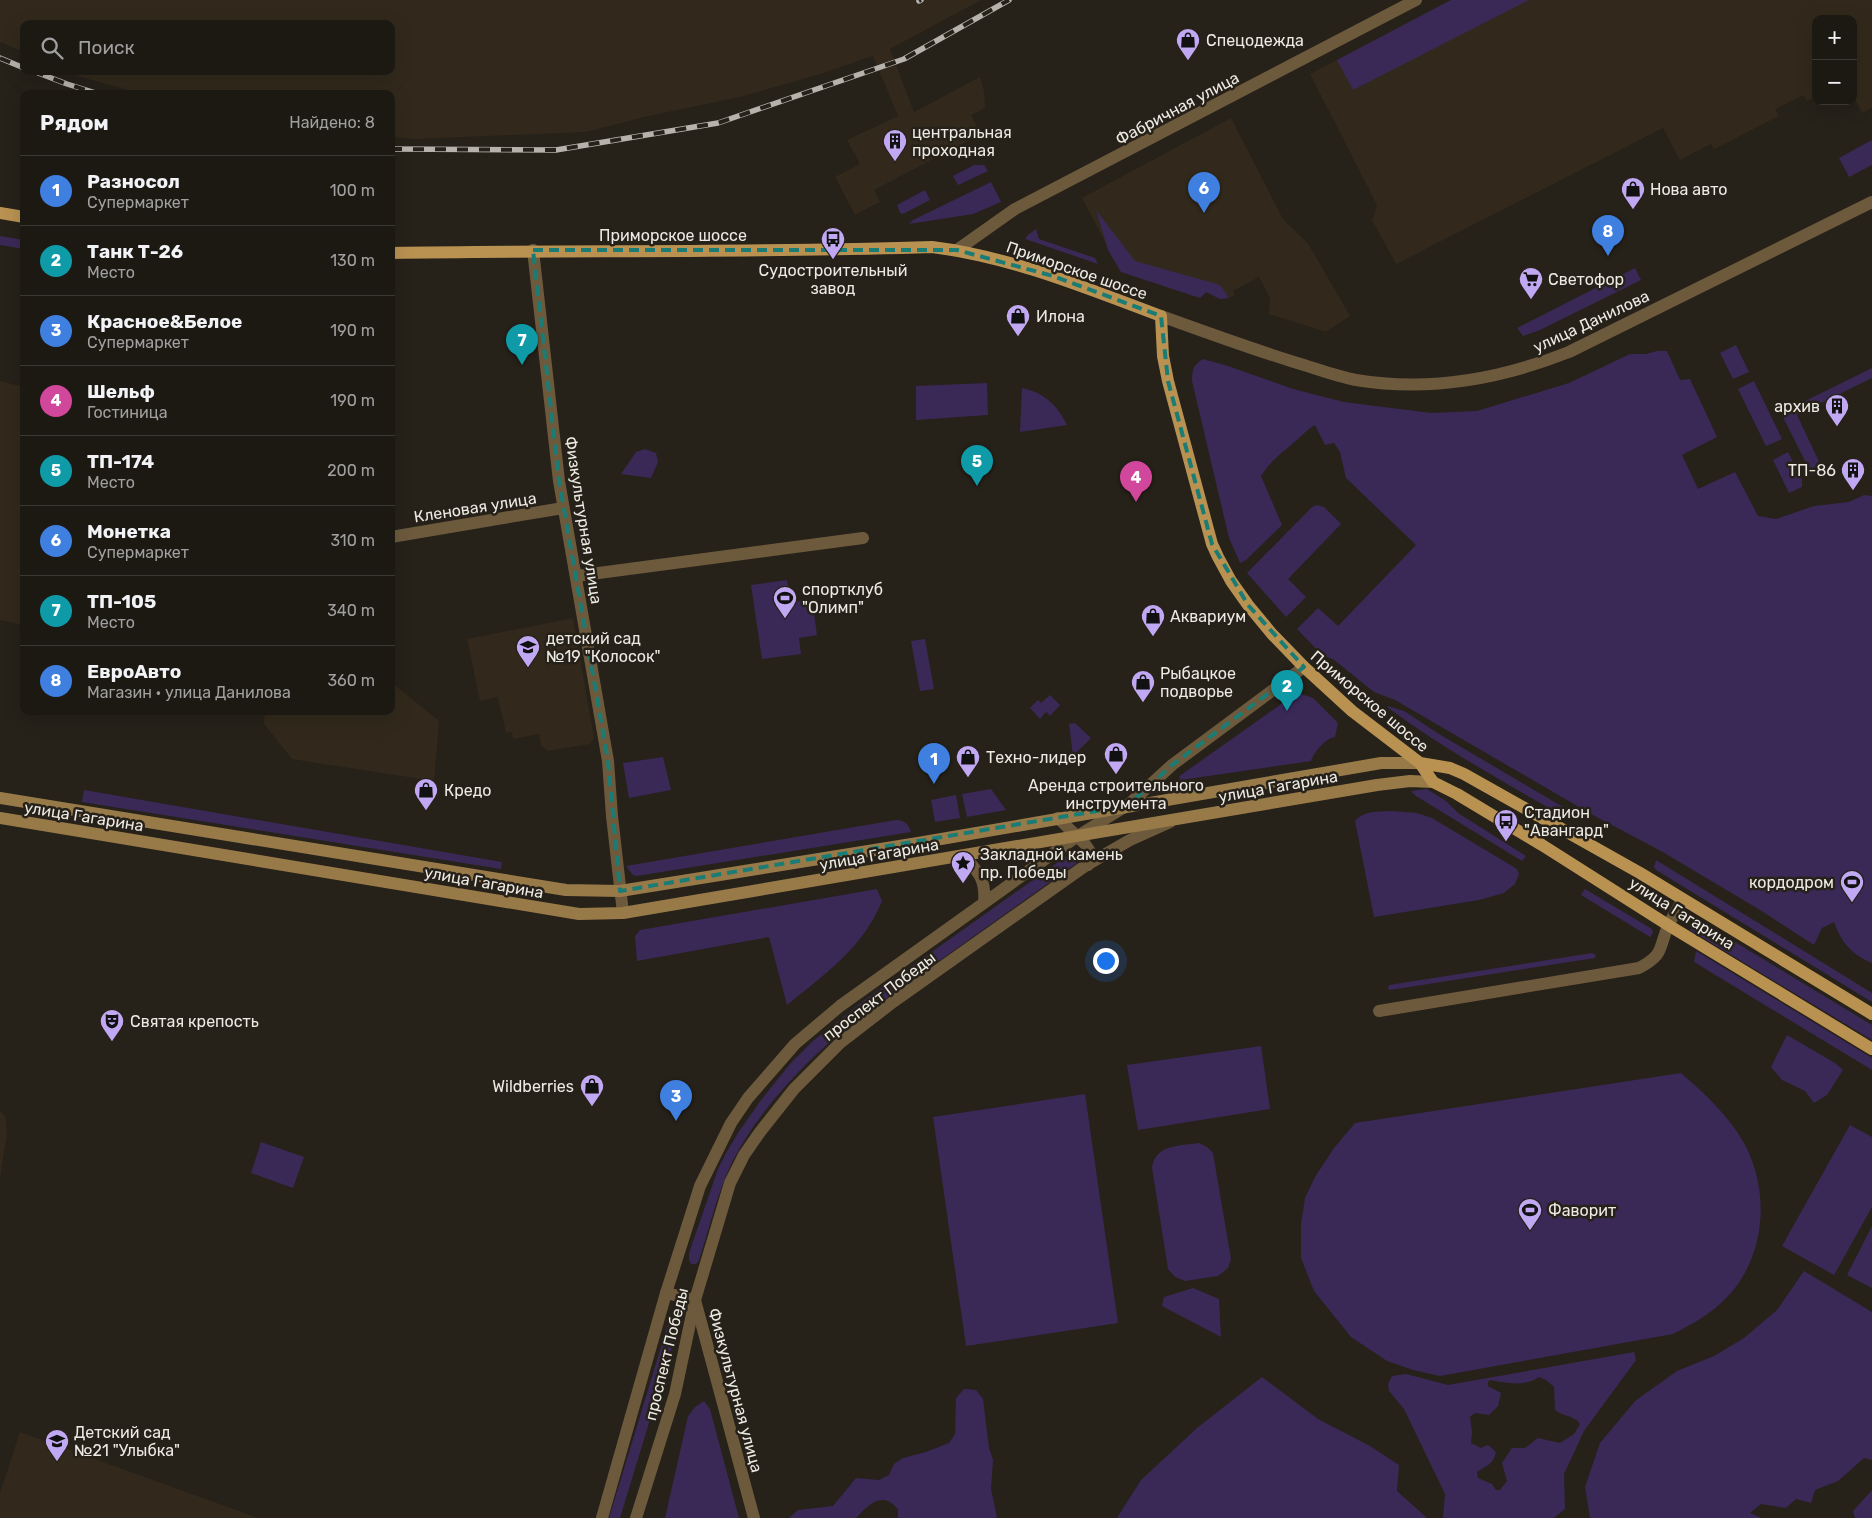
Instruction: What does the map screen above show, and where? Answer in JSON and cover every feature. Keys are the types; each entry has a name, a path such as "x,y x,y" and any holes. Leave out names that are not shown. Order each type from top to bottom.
{"main road":[{"path":"0,213 20,216"},
{"name":"Приморское шоссе","path":"395,253 533,250 754,252 932,248 957,250 1013,263 1161,316 1163,356 1168,381 1212,544 1231,582 1272,634 1304,668 1352,711 1420,763 1433,782"},
{"name":"улица Гагарина","path":"0,798 566,890 620,891 926,842 1381,763 1420,763 1450,768 1464,774 1600,850 1872,1014"},
{"name":"улица Гагарина","path":"0,818 579,914 623,913 1377,785 1410,781 1433,782 1457,794 1534,840 1668,925 1872,1048"}],"street":[{"name":"Фабричная улица","path":"957,250 1015,209 1416,0"},
{"name":"улица Данилова","path":"1161,316 1267,354 1355,379 1404,384 1468,381 1536,365 1569,352 1872,202"},
{"name":"Физкультурная улица","path":"533,250 563,508 608,761 623,913"},
{"name":"Кленовая улица","path":"395,536 563,508"},
{"path":"576,576 863,538"},
{"name":"проспект Победы","path":"602,1518 666,1292 700,1186 731,1123 770,1071 817,1024 1076,836 1127,806 1172,765 1304,668"},
{"path":"1058,818 1085,844 1091,853 1088,865"},
{"name":"проспект Победы","path":"636,1518 675,1394 695,1300 730,1183 744,1155 755,1139 794,1089 840,1043 894,1002 1088,865 1130,840 1178,819"},
{"path":"964,856 982,877 985,890 984,902"},
{"path":"1379,1011 1638,968 1652,961 1660,950 1668,925 1683,900"},
{"name":"Физкультурная улица","path":"666,1292 695,1300 754,1518"}],"highlighted area":[{"path":"533,250 957,250 1053,276 1161,316 1168,381 1212,544 1248,605 1304,667 1172,765 1127,806 620,891 608,761 559,481"}],"shaded area":[{"path":"0,0 981,0 890,49 914,112 980,77 984,91 985,108 971,115 981,134 874,190 880,202 855,215 835,177 860,164 847,140 898,116 873,56 817,75 744,96 644,117 586,132 414,139 395,137 395,90 128,90 76,75 395,75 395,20 20,20 20,50 0,42"},
{"path":"1451,0 1872,0 1872,108 1862,113 1857,104 1857,15 1812,15 1812,99 1807,101 1803,95 1775,109 1779,116 1714,149 1711,144 1680,160 1663,128 1396,264 1372,220 1377,205 1310,74"},
{"path":"1451,0 1529,0 1353,90 1337,60"},
{"path":"1231,118 1283,219 1309,245 1350,316 1326,332 1269,314 1270,298 1259,277 1233,291 1235,295 1220,299 1206,292 1200,298 1121,272 1082,198"},
{"path":"1872,140 1872,165 1849,177 1839,158"},
{"path":"974,165 984,165 988,171 958,185 953,176"},
{"path":"991,182 1001,202 973,214 909,224 913,220"},
{"path":"925,190 930,200 903,214 900,213 897,205"},
{"path":"1096,210 1135,261 1217,284 1221,286 1229,298 1220,299 1206,292 1200,298 1121,272 1108,250"},
{"path":"1036,229 1039,239 1095,258 1098,264 1025,239"},
{"path":"0,236 20,239 20,248 0,245"},
{"path":"1635,268 1641,280 1540,330 1523,336 1517,328"},
{"path":"1736,345 1749,372 1733,379 1720,353"},
{"path":"1667,351 1680,380 1690,379 1717,437 1682,455 1698,489 1735,472 1758,516 1776,519 1814,506 1849,502 1864,495 1872,496 1872,963 1848,947 1840,936 1834,922 1822,928 1814,945 1760,910 1661,851 1591,814 1395,700 1374,692 1333,659 1323,656 1297,629 1318,608 1338,626 1416,545 1346,478 1340,452 1334,443 1325,445 1315,425 1275,459 1261,476 1282,525 1246,560 1240,563 1229,538 1192,381 1194,368 1203,359 1293,389 1344,402 1431,413 1477,411 1569,383 1630,354 1646,354"},
{"path":"1872,368 1872,378 1797,415 1823,470 1812,475 1781,413"},
{"path":"0,381 20,386 20,624 0,620"},
{"path":"1754,381 1782,439 1766,446 1738,389"},
{"path":"987,383 988,415 916,420 916,386"},
{"path":"1022,388 1037,393 1049,401 1059,411 1067,425 1020,432"},
{"path":"645,449 656,453 658,462 651,478 621,474 636,452"},
{"path":"1788,452 1802,479 1802,487 1789,493 1773,460"},
{"path":"1317,505 1324,507 1341,524 1288,579 1306,597 1286,617 1247,573 1312,507"},
{"name":"спортклуб \"Олимп\"","path":"787,580 791,602 812,600 817,635 799,638 801,654 762,659 751,585"},
{"name":"детский сад №19 \"Колосок\"","path":"573,618 594,738 590,744 548,751 541,745 539,734 513,739 512,732 506,733 498,697 480,701 467,639"},
{"path":"925,639 934,689 920,691 911,641"},
{"path":"395,685 439,721 434,781 292,759 264,724 265,715 395,715"},
{"path":"1301,694 1313,698 1338,723 1335,737 1321,746 1311,761 1181,780 1179,777 1181,775 1294,695"},
{"path":"1050,695 1060,705 1050,716 1046,712 1040,719 1030,708 1038,700 1041,703"},
{"path":"1388,706 1404,711 1439,734 1570,811 1566,818 1452,751 1408,722"},
{"path":"1075,723 1091,738 1073,756 1069,724"},
{"path":"663,757 671,790 629,798 623,763"},
{"path":"991,789 1006,810 967,817 962,794"},
{"path":"1427,789 1446,801 1458,813 1526,856 1522,861 1416,796 1411,791"},
{"path":"84,790 502,862 501,869 82,802"},
{"path":"956,795 960,818 935,822 931,800"},
{"path":"1392,811 1417,813 1432,818 1517,869 1519,874 1515,884 1504,893 1479,900 1374,917 1355,821 1367,813"},
{"path":"896,820 906,823 911,832 637,876 633,875 626,866"},
{"path":"1081,849 1084,855 1081,860 852,1023 797,1073 764,1112 736,1154 722,1186 699,1260 696,1264 691,1264 689,1253 718,1169 738,1133 790,1064 813,1041 863,1001 1075,850"},
{"path":"1656,860 1872,993 1872,1002 1656,870 1654,867"},
{"path":"877,889 882,901 874,918 854,946 829,971 787,1005 769,937 637,961 635,936 640,930"},
{"path":"1585,889 1652,929 1653,933 1650,937 1581,895"},
{"path":"1697,919 1872,1025 1872,1040 1690,930"},
{"path":"1696,951 1872,1058 1872,1070 1694,962"},
{"path":"1592,953 1596,955 1595,958 1390,990 1388,988 1389,985"},
{"path":"1787,1035 1835,1063 1843,1070 1827,1095 1814,1103 1805,1091 1782,1080 1771,1067"},
{"path":"1261,1046 1270,1109 1138,1130 1127,1065"},
{"name":"Фаворит","path":"1681,1073 1724,1114 1738,1133 1753,1163 1761,1206 1760,1228 1755,1249 1747,1269 1736,1287 1721,1303 1698,1320 1673,1334 1440,1376 1413,1370 1387,1361 1351,1337 1314,1291 1301,1258 1301,1224 1305,1198 1315,1177 1334,1148 1355,1123"},
{"path":"1085,1094 1118,1323 966,1346 933,1117"},
{"path":"0,1111 5,1116 7,1133 0,1178"},
{"path":"1850,1125 1872,1137 1872,1207 1834,1275 1782,1246"},
{"path":"261,1142 304,1157 293,1188 251,1173"},
{"path":"1199,1143 1213,1153 1231,1259 1228,1268 1218,1276 1185,1281 1175,1277 1168,1269 1152,1168 1154,1160 1163,1150"},
{"path":"1872,1226 1872,1288 1847,1275"},
{"path":"1804,1271 1872,1312 1872,1460 1864,1458 1838,1481 1815,1490 1811,1503 1796,1499 1786,1508 1761,1504 1750,1513 1762,1518 1590,1518 1585,1487 1600,1443 1635,1401 1677,1371 1714,1356 1744,1338 1777,1310"},
{"path":"1193,1288 1219,1299 1221,1337 1162,1306 1164,1297"},
{"path":"676,1323 677,1331 620,1518 609,1518 668,1324"},
{"path":"1634,1352 1636,1360 1584,1431 1564,1474 1565,1509 1554,1518 1443,1518 1445,1494 1404,1409 1389,1391 1388,1384 1392,1376 1406,1374 1448,1385","holes":["1539,1377 1554,1387 1555,1410 1575,1419 1580,1424 1574,1434 1560,1443 1538,1438 1525,1448 1512,1448 1502,1463 1507,1481 1500,1490 1496,1490 1492,1484 1478,1478 1477,1472 1491,1462 1496,1452 1488,1445 1481,1448 1471,1443 1470,1417 1475,1413 1489,1415 1498,1406 1501,1393 1488,1386 1490,1380 1516,1383 1528,1382"]},
{"path":"1262,1377 1318,1419 1370,1446 1399,1465 1397,1491 1427,1518 1117,1518 1141,1480 1197,1428"},
{"path":"964,1389 976,1390 983,1399 989,1448 993,1460 991,1489 997,1518 898,1518 898,1509 888,1501 879,1500 866,1508 856,1518 789,1518 798,1510 833,1506 856,1478 879,1480 889,1475 894,1464 903,1458 949,1443 955,1434 956,1398"},
{"path":"704,1401 710,1409 739,1518 665,1518 688,1416 695,1407"},
{"name":"Детский сад №21 \"Улыбка\"","path":"20,1432 258,1518 0,1518 0,1493"},
{"path":"1872,1490 1872,1518 1855,1518 1853,1511"}],"railway":[{"path":"395,149 556,150 718,123 904,59 1009,0"},
{"path":"0,58 20,66"},
{"path":"43,75 86,90"}],"place":[{"name":"Спецодежда","path":"1188,61"},
{"name":"центральная проходная","path":"895,162"},
{"name":"Нова авто","path":"1633,210"},
{"name":"Монетка","path":"1204,213"},
{"name":"ЕвроАвто","path":"1608,256"},
{"name":"Судостроительный завод","path":"833,260"},
{"name":"Светофор","path":"1531,300"},
{"name":"Илона","path":"1018,337"},
{"name":"ТП-105","path":"522,365"},
{"name":"архив","path":"1837,427"},
{"name":"ТП-174","path":"977,486"},
{"name":"ТП-86","path":"1853,491"},
{"name":"Шельф","path":"1136,502"},
{"name":"спортклуб \"Олимп\"","path":"785,619"},
{"name":"Аквариум","path":"1153,637"},
{"name":"детский сад №19 \"Колосок\"","path":"528,668"},
{"name":"Рыбацкое подворье","path":"1143,703"},
{"name":"Танк Т-26","path":"1287,711"},
{"name":"Аренда строительного инструмента","path":"1116,775"},
{"name":"Техно-лидер","path":"968,778"},
{"name":"Разносол","path":"934,784"},
{"name":"Кредо","path":"426,811"},
{"name":"Стадион \"Авангард\"","path":"1506,842"},
{"name":"Закладной камень пр. Победы","path":"963,884"},
{"name":"кордодром","path":"1852,903"},
{"name":"Святая крепость","path":"112,1042"},
{"name":"Wildberries","path":"592,1107"},
{"name":"Красное&Белое","path":"676,1121"},
{"name":"Фаворит","path":"1530,1231"},
{"name":"Детский сад №21 \"Улыбка\"","path":"57,1462"}]}
